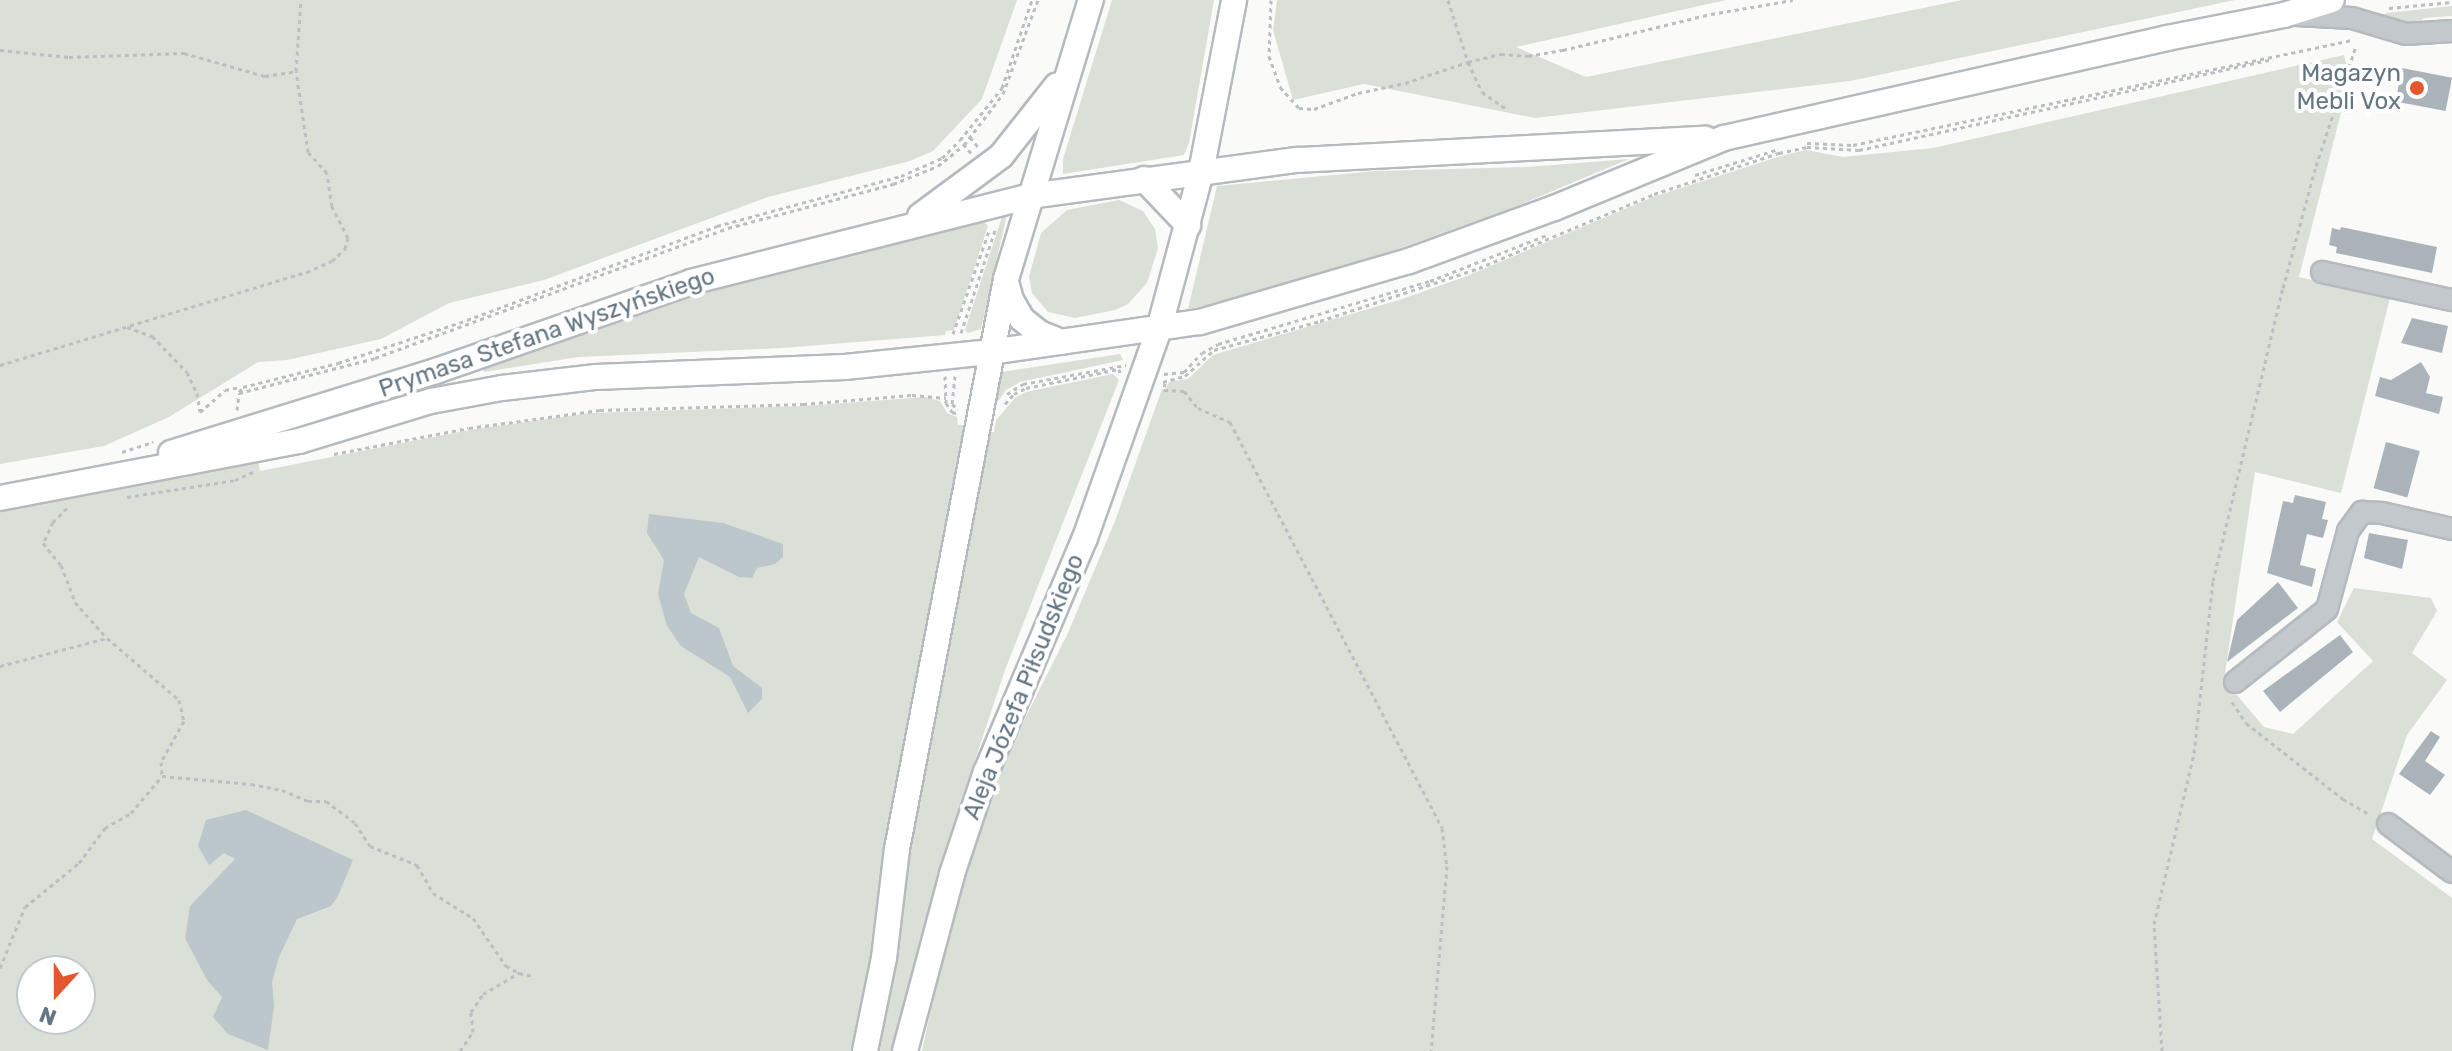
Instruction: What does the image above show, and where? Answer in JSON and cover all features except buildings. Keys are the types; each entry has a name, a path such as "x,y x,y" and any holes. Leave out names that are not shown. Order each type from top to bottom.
{"main road":[{"path":"865,1051 884,958 897,849 1006,279 1091,0"},
{"path":"1159,329 1201,172 1234,0"},
{"path":"1006,279 1011,300 1022,319 1039,333 1063,343 1200,322 1409,261 1554,208 1724,138 2137,44 2284,15 2331,0"},
{"path":"862,237 927,212 993,163 1039,111 1075,51"},
{"path":"1030,196 1201,172 1388,153 1724,138"},
{"path":"1144,179 1188,225"},
{"name":"Prymasa Stefana Wyszyńskiego","path":"72,492 661,292 862,237 1030,196"},
{"name":"Aleja Józefa Piłsudskiego","path":"905,1051 952,874 986,772 1154,380 1159,329"},
{"name":"Prymasa Stefana Wyszyńskiego","path":"0,498 72,492 299,441 431,401 526,384 596,377 845,367 1063,343"}],"street":[{"path":"2284,15 2352,18 2394,40 2452,31"},
{"path":"2322,272 2452,300"},
{"path":"2235,682 2327,609 2348,531 2352,521 2362,512 2382,513 2452,529"},
{"path":"2388,824 2452,872"}],"path":[{"path":"0,365 307,272 332,261 345,249 348,238 332,206 327,173 308,152 296,71 301,0"},
{"path":"239,393 375,358 728,228 893,184 938,166 964,145 1003,94 1038,0"},
{"path":"1271,0 1269,56 1280,87 1299,108 1314,109 1358,93 1405,83 1501,54 1528,56 1563,50 1711,14 1793,0"},
{"path":"1448,0 1468,62 1482,92 1505,108"},
{"path":"2382,9 2452,2"},
{"path":"1834,144 1853,145 2300,48 2361,39"},
{"path":"2162,1051 2154,924 2194,753 2213,581 2283,288 2316,166 2356,46"},
{"path":"0,50 69,57 184,53 265,76 296,71"},
{"path":"1003,410 1014,394 1026,388 1119,369 1118,373 1154,380 1185,376 1214,350 1320,321 1465,274 1654,194 1779,153 1807,147 1859,150 2273,59"},
{"path":"127,327 152,336 187,372 197,393 200,412 225,390 395,345 717,226 901,176 942,158 960,140"},
{"path":"1154,380 1164,390 1184,391 1198,408 1230,422 1442,828 1447,866 1431,1051"},
{"path":"230,416 236,411 243,387"},
{"path":"334,454 509,421 652,407 803,404 926,395 946,398 948,408 960,414 959,419 979,422"},
{"path":"112,455 155,442"},
{"path":"0,968 25,907 79,863 105,828 131,813 162,776 161,762 184,721 179,700 107,638 75,602 61,565 43,543 72,492"},
{"path":"0,666 107,638"},
{"path":"2235,682 2232,702 2246,723 2343,799 2388,824"},
{"path":"162,776 251,784 282,790 308,801 326,801 355,823 370,846 417,865 433,893 473,918 506,966 533,976"},
{"path":"460,1051 473,1032 471,1012 483,994 519,973"}],"shaded area":[{"path":"0,0 1017,0 982,99 933,151 910,161 768,197 544,280 449,303 381,339 287,360 258,362 169,417 104,446 0,464"},
{"path":"1112,0 1214,0 1189,143 1184,155 1063,174 1063,159"},
{"path":"1277,0 1726,0 1516,47 1586,77 1962,0 2235,0 1850,81 1535,118 1364,84 1293,100 1273,30"},
{"path":"2452,6 2452,16 2424,18 2416,26 2378,19 2386,13"},
{"path":"2344,55 2350,77 2299,277 2390,298 2341,493 2255,472 2224,680 2264,727 2293,734 2373,661 2337,622 2354,588 2431,598 2437,611 2412,653 2447,680 2407,735 2372,839 2452,898 2452,1051 922,1051 950,918 996,776 1068,633 1115,521 1162,389 1166,389 1169,382 1188,379 1213,355 1402,299 1467,276 1653,197 1781,156 1806,150 1843,157 1933,148"},
{"path":"1629,159 1512,208 1381,255 1228,301 1188,309 1217,186 1376,171 1527,167"},
{"path":"1119,200 1143,211 1155,229 1158,248 1147,283 1128,304 1115,310 1075,318 1048,312 1032,293 1029,277 1041,233 1067,210"},
{"path":"1007,214 981,329 968,333 965,330 1002,217"},
{"path":"982,220 988,226 954,330 946,331 945,335 782,348 578,357 484,372 482,367 623,315 732,282"},
{"path":"1120,354 1123,360 1020,382 1006,390 994,407 1002,372"},
{"path":"1113,374 1119,380 1005,670 942,859 895,1051 880,1051 913,837 988,432 994,432 996,420 1016,397 1026,392"},
{"path":"926,397 940,401 947,413 957,417 958,425 965,425 858,1051 0,1051 0,507 257,455 260,471 469,430 590,413 803,406"},
{"path":"649,514 723,523 783,544 783,557 775,564 757,568 752,578 739,577 699,557 684,594 691,613 719,628 733,666 762,688 762,699 748,713 730,677 681,646 667,626 658,594 664,560 647,533"},
{"path":"246,810 353,860 331,906 297,919 279,957 272,982 274,1006 268,1050 228,1034 213,1017 222,997 207,980 185,938 190,906 235,859 224,853 209,865 198,846 206,820"}],"place":[{"name":"Magazyn Mebli Vox","path":"2417,88"}]}
